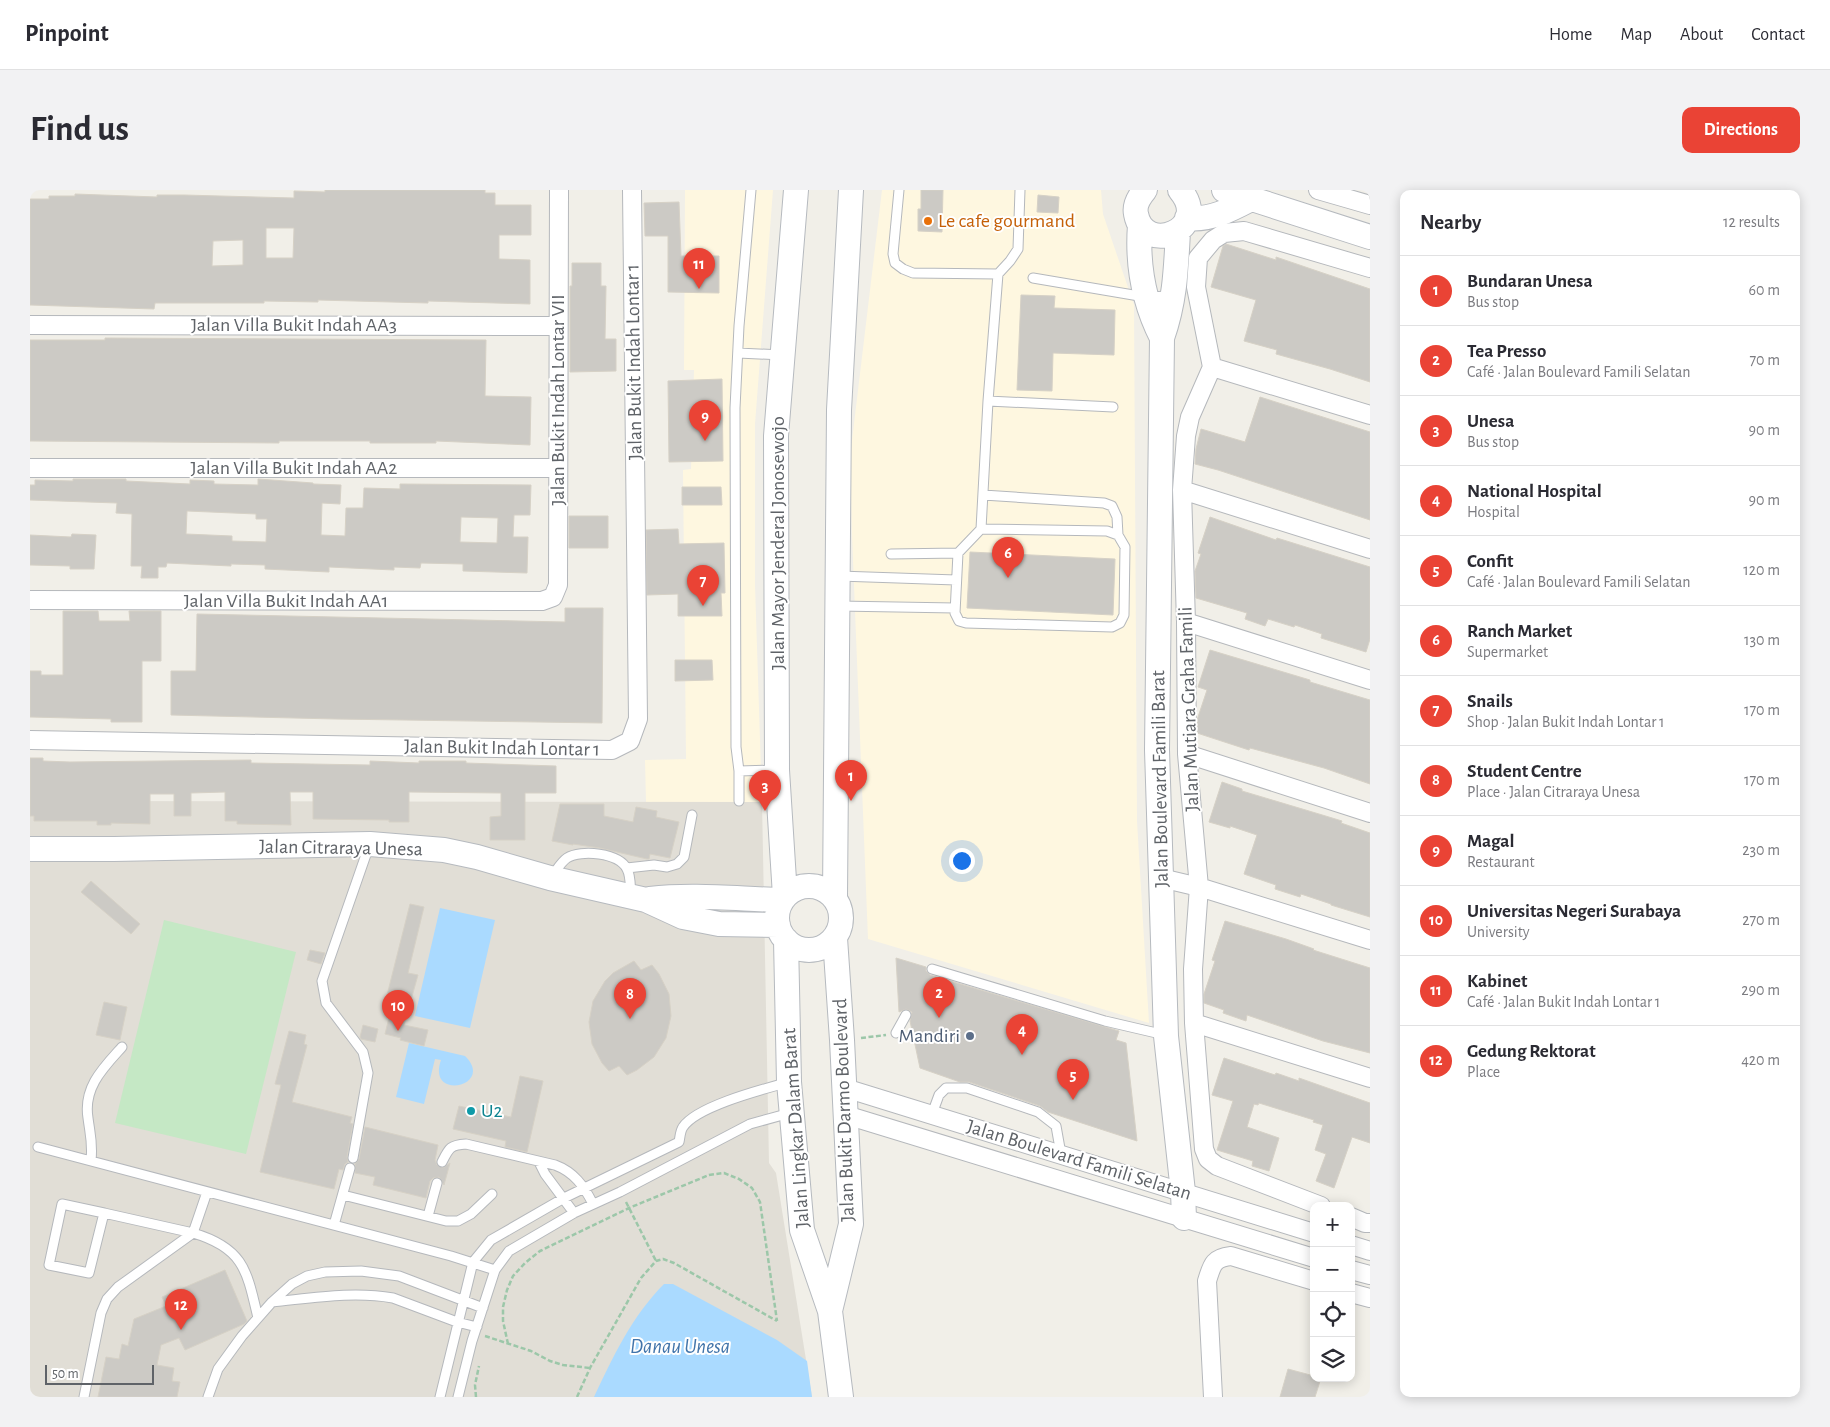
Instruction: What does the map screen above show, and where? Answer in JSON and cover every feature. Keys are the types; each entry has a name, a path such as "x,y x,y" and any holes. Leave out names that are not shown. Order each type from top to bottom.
{"main road":[{"name":"Jalan Mayor Jenderal Jonosewojo","path":"783,898 777,770 776,436 796,190"},
{"path":"835,897 839,410 851,190"},
{"name":"Jalan Boulevard Famili Barat","path":"1124,190 1140,209 1140,260 1145,298 1153,321 1162,338"},
{"name":"Jalan Boulevard Famili Barat","path":"1180,190 1188,203 1183,225 1174,296 1162,338 1157,750 1166,1036 1183,1192 1184,1218"},
{"path":"1224,190 1370,237"},
{"path":"1140,209 1148,232 1158,236 1169,236 1183,225 1230,210 1251,199"},
{"name":"Jalan Citraraya Unesa","path":"30,849 370,844 444,850 477,857 550,878 638,898 683,917 719,924 783,941"},
{"path":"810,885 819,887 835,897 839,904 842,922 836,947 827,945 817,949 806,950 783,941 778,908 783,898 801,886 810,885"},
{"name":"Jalan Citraraya Unesa","path":"638,898 783,898"},
{"name":"Jalan Lingkar Dalam Barat","path":"783,941 789,1082 802,1230 830,1311"},
{"name":"Jalan Bukit Darmo Boulevard","path":"830,1311 851,1224 836,947"},
{"path":"802,1230 817,1243 830,1242 839,1237 851,1224"},
{"path":"830,1311 842,1397"}],"street":[{"name":"Jalan Bukit Indah Lontar VII","path":"542,602 553,597 558,585 559,190"},
{"name":"Jalan Bukit Indah Lontar 1","path":"30,740 612,750 630,741 638,719 632,190"},
{"path":"1318,190 1370,206"},
{"path":"1370,268 1244,231 1224,232 1212,240 1198,258 1196,287 1212,367 1370,416"},
{"name":"Jalan Villa Bukit Indah AA3","path":"30,325 558,326"},
{"name":"Jalan Mutiara Graha Famili","path":"1212,367 1190,417 1186,436 1182,490 1187,754 1199,887 1193,969 1194,1023 1204,1149 1208,1159 1217,1166 1311,1202"},
{"name":"Jalan Villa Bukit Indah AA2","path":"30,468 558,468"},
{"path":"1182,490 1370,549"},
{"name":"Jalan Villa Bukit Indah AA1","path":"30,600 542,602"},
{"path":"1186,622 1370,680"},
{"path":"1187,754 1370,813"},
{"path":"1161,878 1199,887 1370,940"},
{"path":"1194,1023 1370,1078"},
{"name":"Jalan Boulevard Famili Selatan","path":"845,1088 1310,1232"},
{"name":"Jalan Boulevard Famili Selatan","path":"846,1115 1310,1257"},
{"path":"1355,1218 1370,1222"},
{"path":"1355,1246 1370,1251"},
{"path":"1213,1397 1207,1281 1212,1266 1220,1258 1231,1256 1310,1280"},
{"path":"1355,1271 1370,1276"},
{"path":"1355,1294 1370,1298"}],"lane":[{"path":"739,800 739,771 736,747 735,418 738,353 751,190"},
{"path":"900,190 893,254 895,263 913,273 998,274"},
{"path":"983,495 1104,503 1112,506 1117,517 1118,535 1125,547 1124,615 1120,623 1112,627 966,623 959,621 955,613 958,554 981,529 988,401 998,274 1010,262 1018,249 1020,190"},
{"path":"1032,278 1145,298 1174,296"},
{"path":"738,353 782,355"},
{"path":"988,401 1113,407"},
{"path":"981,529 1108,531 1118,535"},
{"path":"891,554 958,554"},
{"path":"839,576 956,580"},
{"path":"838,606 955,608"},
{"path":"739,771 777,770"},
{"path":"627,868 654,865 667,867 677,864 684,857 692,816"},
{"path":"353,1158 368,1073 363,1052 326,1003 322,981 370,844"},
{"path":"550,878 565,859 576,854 592,853 619,860 627,868 638,898"},
{"path":"932,969 1105,1021 1166,1036"},
{"path":"896,1033 906,1015"},
{"path":"91,1160 93,1145 87,1116 88,1100 96,1076 122,1047"},
{"path":"687,1158 679,1142 682,1128 691,1118 743,1094 789,1082"},
{"path":"932,1114 939,1095 946,1088 967,1088 1038,1112 1056,1126 1062,1154"},
{"path":"458,1397 495,1270 509,1251 574,1213 620,1192 750,1124 793,1113"},
{"path":"440,1397 473,1262 491,1240 585,1187 679,1142"},
{"path":"442,1162 448,1149 456,1145 466,1144 565,1169 585,1187 593,1204"},
{"path":"38,1146 473,1262 495,1270"},
{"path":"539,1162 545,1174 574,1213"},
{"path":"334,1225 350,1168"},
{"path":"428,1216 437,1183"},
{"path":"84,1397 101,1313 107,1299 118,1287 194,1233 207,1192"},
{"path":"343,1195 446,1221 458,1221 470,1214 492,1194"},
{"path":"104,1213 89,1273 49,1265 62,1204 104,1213 194,1233 212,1238 230,1250 241,1263 249,1279 258,1318"},
{"path":"208,1397 218,1369 242,1336 272,1302 292,1284 307,1276 325,1272 361,1271 399,1276 483,1308"},
{"path":"272,1302 348,1294 382,1296 393,1298 476,1330"}],"path":[{"path":"842,1040 896,1033"},
{"path":"508,1344 503,1322 503,1307 507,1290 513,1276 540,1251 628,1208 709,1176 724,1173 739,1179 752,1188 760,1202 777,1321 674,1263 664,1259 656,1261 641,1278 590,1368 577,1397"},
{"path":"620,1192 656,1261"},
{"path":"476,1330 508,1344 531,1351 550,1361 563,1365 590,1368"},
{"path":"476,1397 475,1385 479,1366"}],"shaded area":[{"path":"685,190 773,190 755,424 755,585 762,802 646,802 645,760 686,759 683,470 691,469 694,370 684,370"},
{"path":"882,190 1101,190 1103,214 1134,305 1137,821 1149,1023 868,939 850,457"},
{"path":"30,801 762,802 769,1163 776,1173 812,1397 30,1397"}],"green space":[{"path":"164,920 296,952 246,1154 115,1123"}],"water":[{"path":"440,908 495,920 470,1028 415,1016"},
{"path":"409,1043 465,1056 472,1067 472,1075 467,1082 459,1085 450,1085 443,1081 439,1073 441,1060 435,1059 424,1104 396,1097"},
{"name":"Danau Unesa","path":"664,1284 673,1284 777,1340 807,1361 812,1397 594,1397 616,1352 633,1323"}],"building":[{"path":"325,190 485,190 485,193 495,193 495,205 531,205 531,235 499,235 499,259 530,260 530,304 318,300 318,302 264,301 264,303 155,303 154,309 30,305 30,199 49,199 49,196 75,196 75,194 157,197 157,195 184,195 294,198 294,191 325,192","holes":["266,228 294,228 293,258 266,258","243,240 243,265 212,266 213,241"]},
{"path":"921,190 943,190 942,232 918,231 918,209 921,209"},
{"path":"1038,195 1059,197 1058,213 1037,212"},
{"path":"679,202 681,256 719,256 719,293 668,292 668,236 645,236 644,203"},
{"path":"1226,244 1276,260 1276,257 1370,289 1370,382 1276,354 1277,350 1244,341 1256,300 1211,287 1223,246"},
{"path":"572,263 601,263 601,286 606,286 605,339 616,339 616,371 570,372 570,286 572,286"},
{"path":"1021,295 1055,296 1054,308 1115,310 1114,355 1053,353 1052,391 1017,390"},
{"path":"105,338 486,340 485,396 531,397 530,445 436,441 436,443 370,443 370,441 279,441 279,443 30,441 30,340 105,340"},
{"path":"722,379 723,461 669,462 668,381"},
{"path":"1260,397 1370,432 1370,520 1195,464 1196,449 1201,429 1245,442"},
{"path":"73,479 126,479 126,481 190,484 190,480 214,481 214,484 258,485 258,479 341,485 340,504 322,503 321,535 345,536 346,508 363,508 364,488 400,489 400,484 531,485 530,515 514,515 513,537 528,537 527,573 463,571 463,564 421,563 420,568 394,567 394,570 329,567 329,572 265,569 265,565 231,564 231,566 167,563 166,567 158,567 158,578 141,578 142,566 131,566 132,514 116,513 117,503 30,500 30,485 35,485 35,480 73,481","holes":["187,511 256,514 256,519 267,519 266,542 232,541 232,536 186,534","461,517 498,518 497,543 460,542"]},
{"path":"682,487 721,487 722,505 682,505"},
{"path":"569,516 608,516 608,548 569,548"},
{"path":"1210,517 1276,540 1277,538 1370,567 1370,639 1366,652 1321,638 1322,634 1295,625 1294,627 1268,619 1265,626 1245,619 1247,613 1196,598 1195,571 1201,554 1198,553"},
{"path":"678,529 679,544 724,543 725,593 721,593 722,616 678,616 678,594 647,595 646,530"},
{"path":"72,534 96,535 94,569 30,565 30,535 71,537"},
{"path":"970,552 1115,559 1113,615 967,608"},
{"path":"565,608 603,608 602,723 171,715 171,671 196,671 197,614 565,622"},
{"path":"63,611 98,611 99,621 130,621 129,611 161,611 161,661 142,661 142,722 111,722 111,719 30,717 30,671 41,671 41,675 63,675"},
{"path":"1210,650 1370,700 1370,784 1324,768 1250,748 1249,750 1197,733 1197,720 1207,690 1198,687"},
{"path":"675,660 712,660 713,680 675,681"},
{"path":"30,758 43,758 43,761 70,762 251,760 251,763 370,765 370,761 419,763 419,761 466,761 466,763 556,766 556,793 525,793 525,840 490,840 490,817 501,816 501,793 409,792 409,822 313,819 313,792 290,792 291,825 237,824 237,821 225,821 225,792 191,793 191,816 174,816 174,794 150,794 150,824 111,823 111,825 97,825 97,821 34,821 34,816 30,816"},
{"path":"1222,782 1242,789 1242,791 1342,821 1341,823 1370,833 1370,917 1301,894 1300,897 1275,889 1276,885 1244,874 1257,835 1230,826 1230,828 1209,822"},
{"path":"560,804 604,804 604,816 633,822 636,807 657,811 656,817 679,822 670,858 650,854 649,859 647,859 600,848 552,841"},
{"path":"91,881 140,924 131,934 81,892"},
{"path":"410,904 424,907 408,973 418,975 404,1025 428,1030 424,1046 385,1034 391,1009 384,1007"},
{"path":"1225,921 1286,939 1313,950 1370,968 1370,1053 1323,1041 1247,1015 1246,1021 1223,1013 1224,1010 1204,1003 1204,994 1215,961 1212,960"},
{"path":"310,950 325,953 321,964 307,960"},
{"path":"896,958 926,967 926,971 930,975 1119,1031 1116,1040 1126,1043 1137,1141 1048,1112 1040,1106 969,1082 960,1082 920,1068 910,1021 912,1012 906,1009 899,1012"},
{"path":"634,961 641,970 652,965 659,974 669,994 671,1016 666,1038 654,1057 627,1075 619,1066 609,1071 602,1063 592,1044 589,1022 593,1001 605,981 613,973"},
{"path":"104,1002 127,1007 120,1040 96,1035"},
{"path":"363,1025 378,1029 375,1042 361,1039"},
{"path":"289,1031 306,1035 304,1044 307,1045 292,1102 352,1117 350,1123 353,1124 347,1157 348,1162 343,1170 339,1169 334,1189 260,1172 281,1085 275,1084"},
{"path":"1224,1058 1275,1075 1276,1073 1299,1081 1299,1078 1370,1103 1370,1143 1352,1137 1334,1188 1316,1181 1326,1154 1315,1150 1323,1125 1313,1122 1314,1120 1259,1103 1258,1105 1254,1104 1247,1127 1279,1138 1269,1171 1252,1166 1253,1161 1217,1150 1233,1101 1212,1095"},
{"name":"U2","path":"520,1076 543,1081 527,1152 505,1147 506,1141 453,1129 459,1106 511,1117"},
{"path":"365,1127 438,1145 435,1160 437,1165 443,1168 450,1163 444,1185 439,1177 433,1178 430,1181 426,1198 373,1185 375,1177 355,1173 355,1164 359,1159"},
{"path":"225,1270 247,1321 185,1350 179,1338 161,1345 157,1365 174,1368 172,1381 180,1382 177,1397 98,1397 106,1357 119,1359 122,1344 128,1346 134,1319 166,1306 162,1297"},
{"path":"1288,1369 1310,1375 1310,1382 1320,1382 1315,1397 1280,1397"}],"place":[{"name":"Le cafe gourmand","path":"928,221"},
{"name":"Kabinet","path":"699,289"},
{"name":"Magal","path":"705,441"},
{"name":"Ranch Market","path":"1008,578"},
{"name":"Snails","path":"703,606"},
{"name":"Bundaran Unesa","path":"851,801"},
{"name":"Unesa","path":"765,811"},
{"name":"Tea Presso","path":"939,1018"},
{"name":"Student Centre","path":"630,1019"},
{"name":"Universitas Negeri Surabaya","path":"398,1031"},
{"name":"Mandiri","path":"970,1036"},
{"name":"National Hospital","path":"1022,1055"},
{"name":"Confit","path":"1073,1100"},
{"name":"U2","path":"471,1111"},
{"name":"Gedung Rektorat","path":"181,1330"}]}
